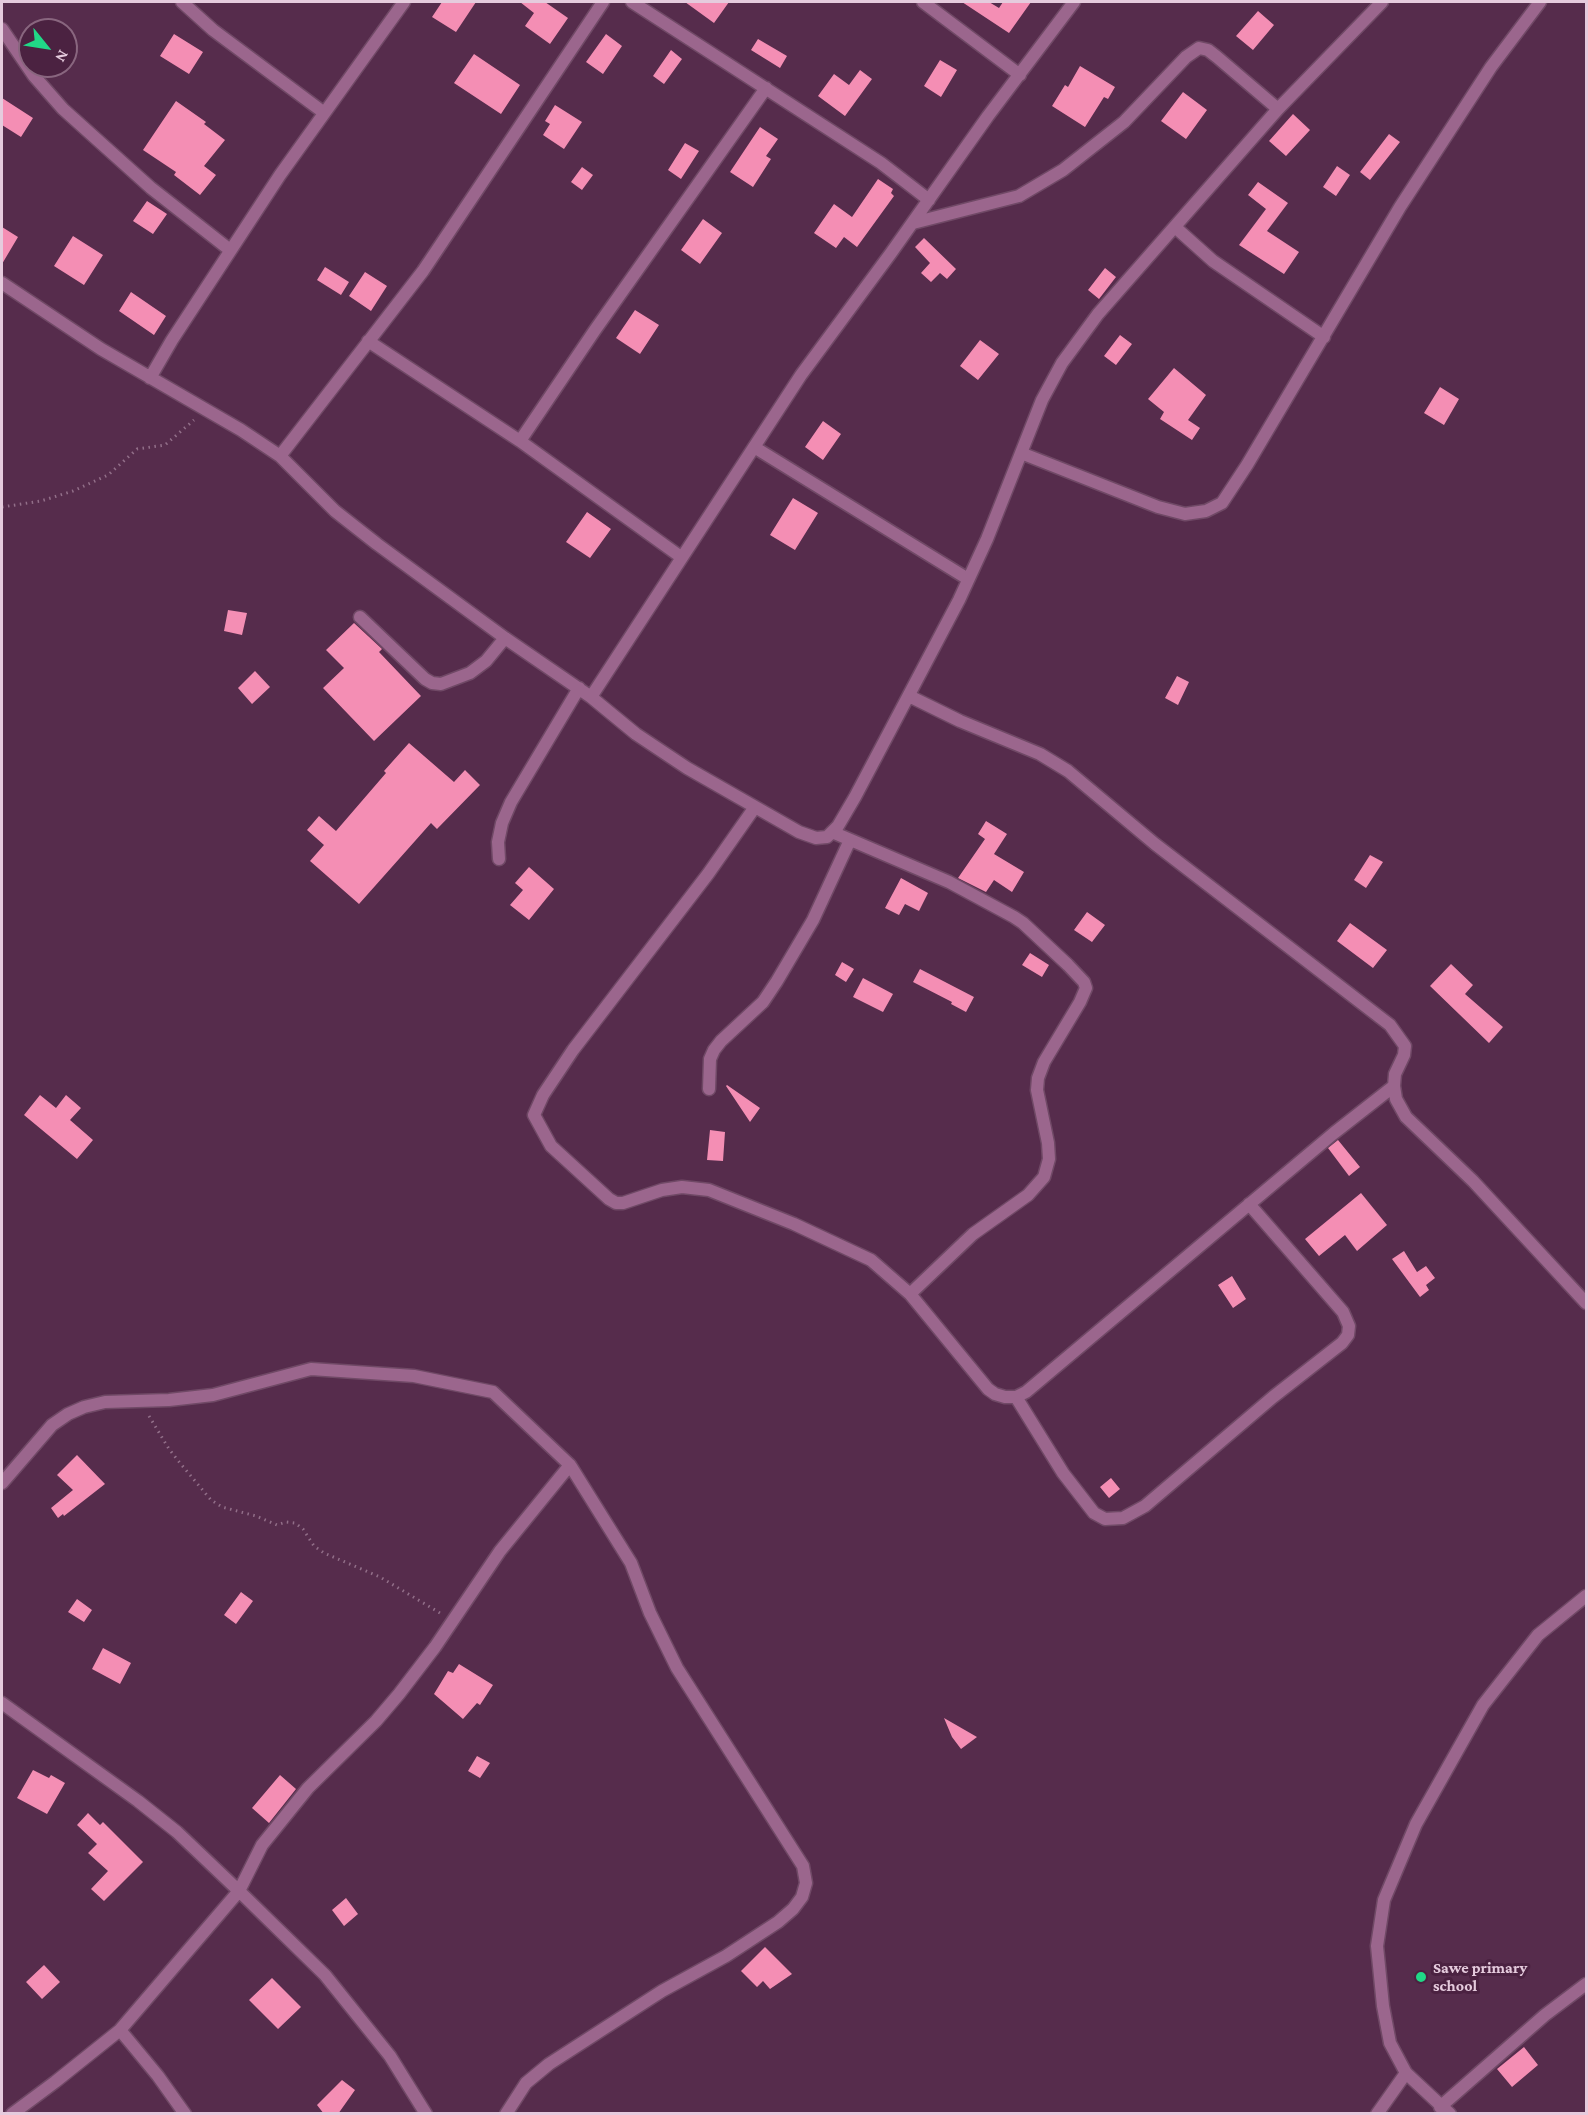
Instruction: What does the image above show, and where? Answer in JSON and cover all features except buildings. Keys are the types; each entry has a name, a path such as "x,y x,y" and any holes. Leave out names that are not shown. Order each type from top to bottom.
{"street":[{"path":"182,2 213,30 323,112"},
{"path":"150,378 230,250 323,112 404,2"},
{"path":"632,2 881,163 929,200"},
{"path":"923,2 1020,75"},
{"path":"591,697 801,375 988,116 1074,2"},
{"path":"2,284 150,378 241,429 280,456 360,531 505,638 579,688 636,734 687,768 799,832 816,838 827,837 838,826 855,797 968,579 987,538 1042,400 1062,363 1098,315 1278,109 1382,2"},
{"path":"1021,453 1158,507 1185,514 1206,511 1222,503 1247,465 1400,207 1491,67 1540,2"},
{"path":"280,456 423,271 597,3"},
{"path":"2,29 34,76 63,109 151,188 230,250"},
{"path":"913,222 1018,196 1063,170 1124,122 1186,57 1199,48 1208,50 1278,109"},
{"path":"520,441 595,330 766,88"},
{"path":"1175,227 1213,261 1323,337"},
{"path":"368,341 520,441 681,557"},
{"path":"754,447 968,579"},
{"path":"360,617 432,683 441,684 470,673 486,660 505,638"},
{"path":"499,859 498,842 501,823 511,802 579,688"},
{"path":"909,696 960,721 1040,754 1068,771 1217,894 1379,1016 1399,1036 1405,1046 1404,1055 1395,1074 1394,1086 1396,1099 1407,1117 1473,1181 1587,1303"},
{"path":"755,807 708,874 573,1050 543,1095 534,1115 551,1146 616,1203 682,1187 709,1190 784,1220 871,1260 910,1294 988,1389 1005,1397 1016,1397 1026,1392 1249,1204 1394,1086"},
{"path":"832,832 949,882 1023,923 1079,975 1086,988 1044,1062 1038,1078 1037,1090 1049,1159 1044,1178 1028,1195 989,1221 910,1294"},
{"path":"709,1089 710,1059 714,1050 762,1002 777,981 813,920 850,840"},
{"path":"1016,1397 1063,1473 1094,1513 1105,1519 1123,1518 1145,1506 1265,1403 1342,1343 1348,1335 1349,1326 1343,1312 1249,1204"},
{"path":"2,1483 52,1425 84,1407 105,1402 213,1395 311,1369 414,1376 493,1392 570,1465 631,1563 650,1613 677,1668 802,1866 806,1882 802,1897 793,1909 778,1922 726,1956 662,1991 549,2064 525,2083 506,2114"},
{"path":"12,2114 120,2030 239,1891 262,1845 308,1788 399,1694 500,1551 570,1465"},
{"path":"1587,1596 1538,1635 1483,1705 1416,1824 1384,1900 1377,1946 1383,2006 1390,2043 1406,2073 1445,2110 1545,2015 1587,1984"},
{"path":"2,1703 138,1801 177,1832 239,1891 325,1975 390,2056 426,2114"},
{"path":"120,2030 158,2076 185,2114"},
{"path":"1377,2114 1406,2073"}],"path":[{"path":"2,507 41,501 74,491 108,475 137,449 165,445 207,410"},
{"path":"141,1401 168,1449 216,1504 233,1512 256,1516 277,1525 286,1522 295,1523 303,1529 314,1546 324,1553 380,1577 453,1620"}],"place":[{"name":"Sawe primary school","path":"1421,1977"}]}
